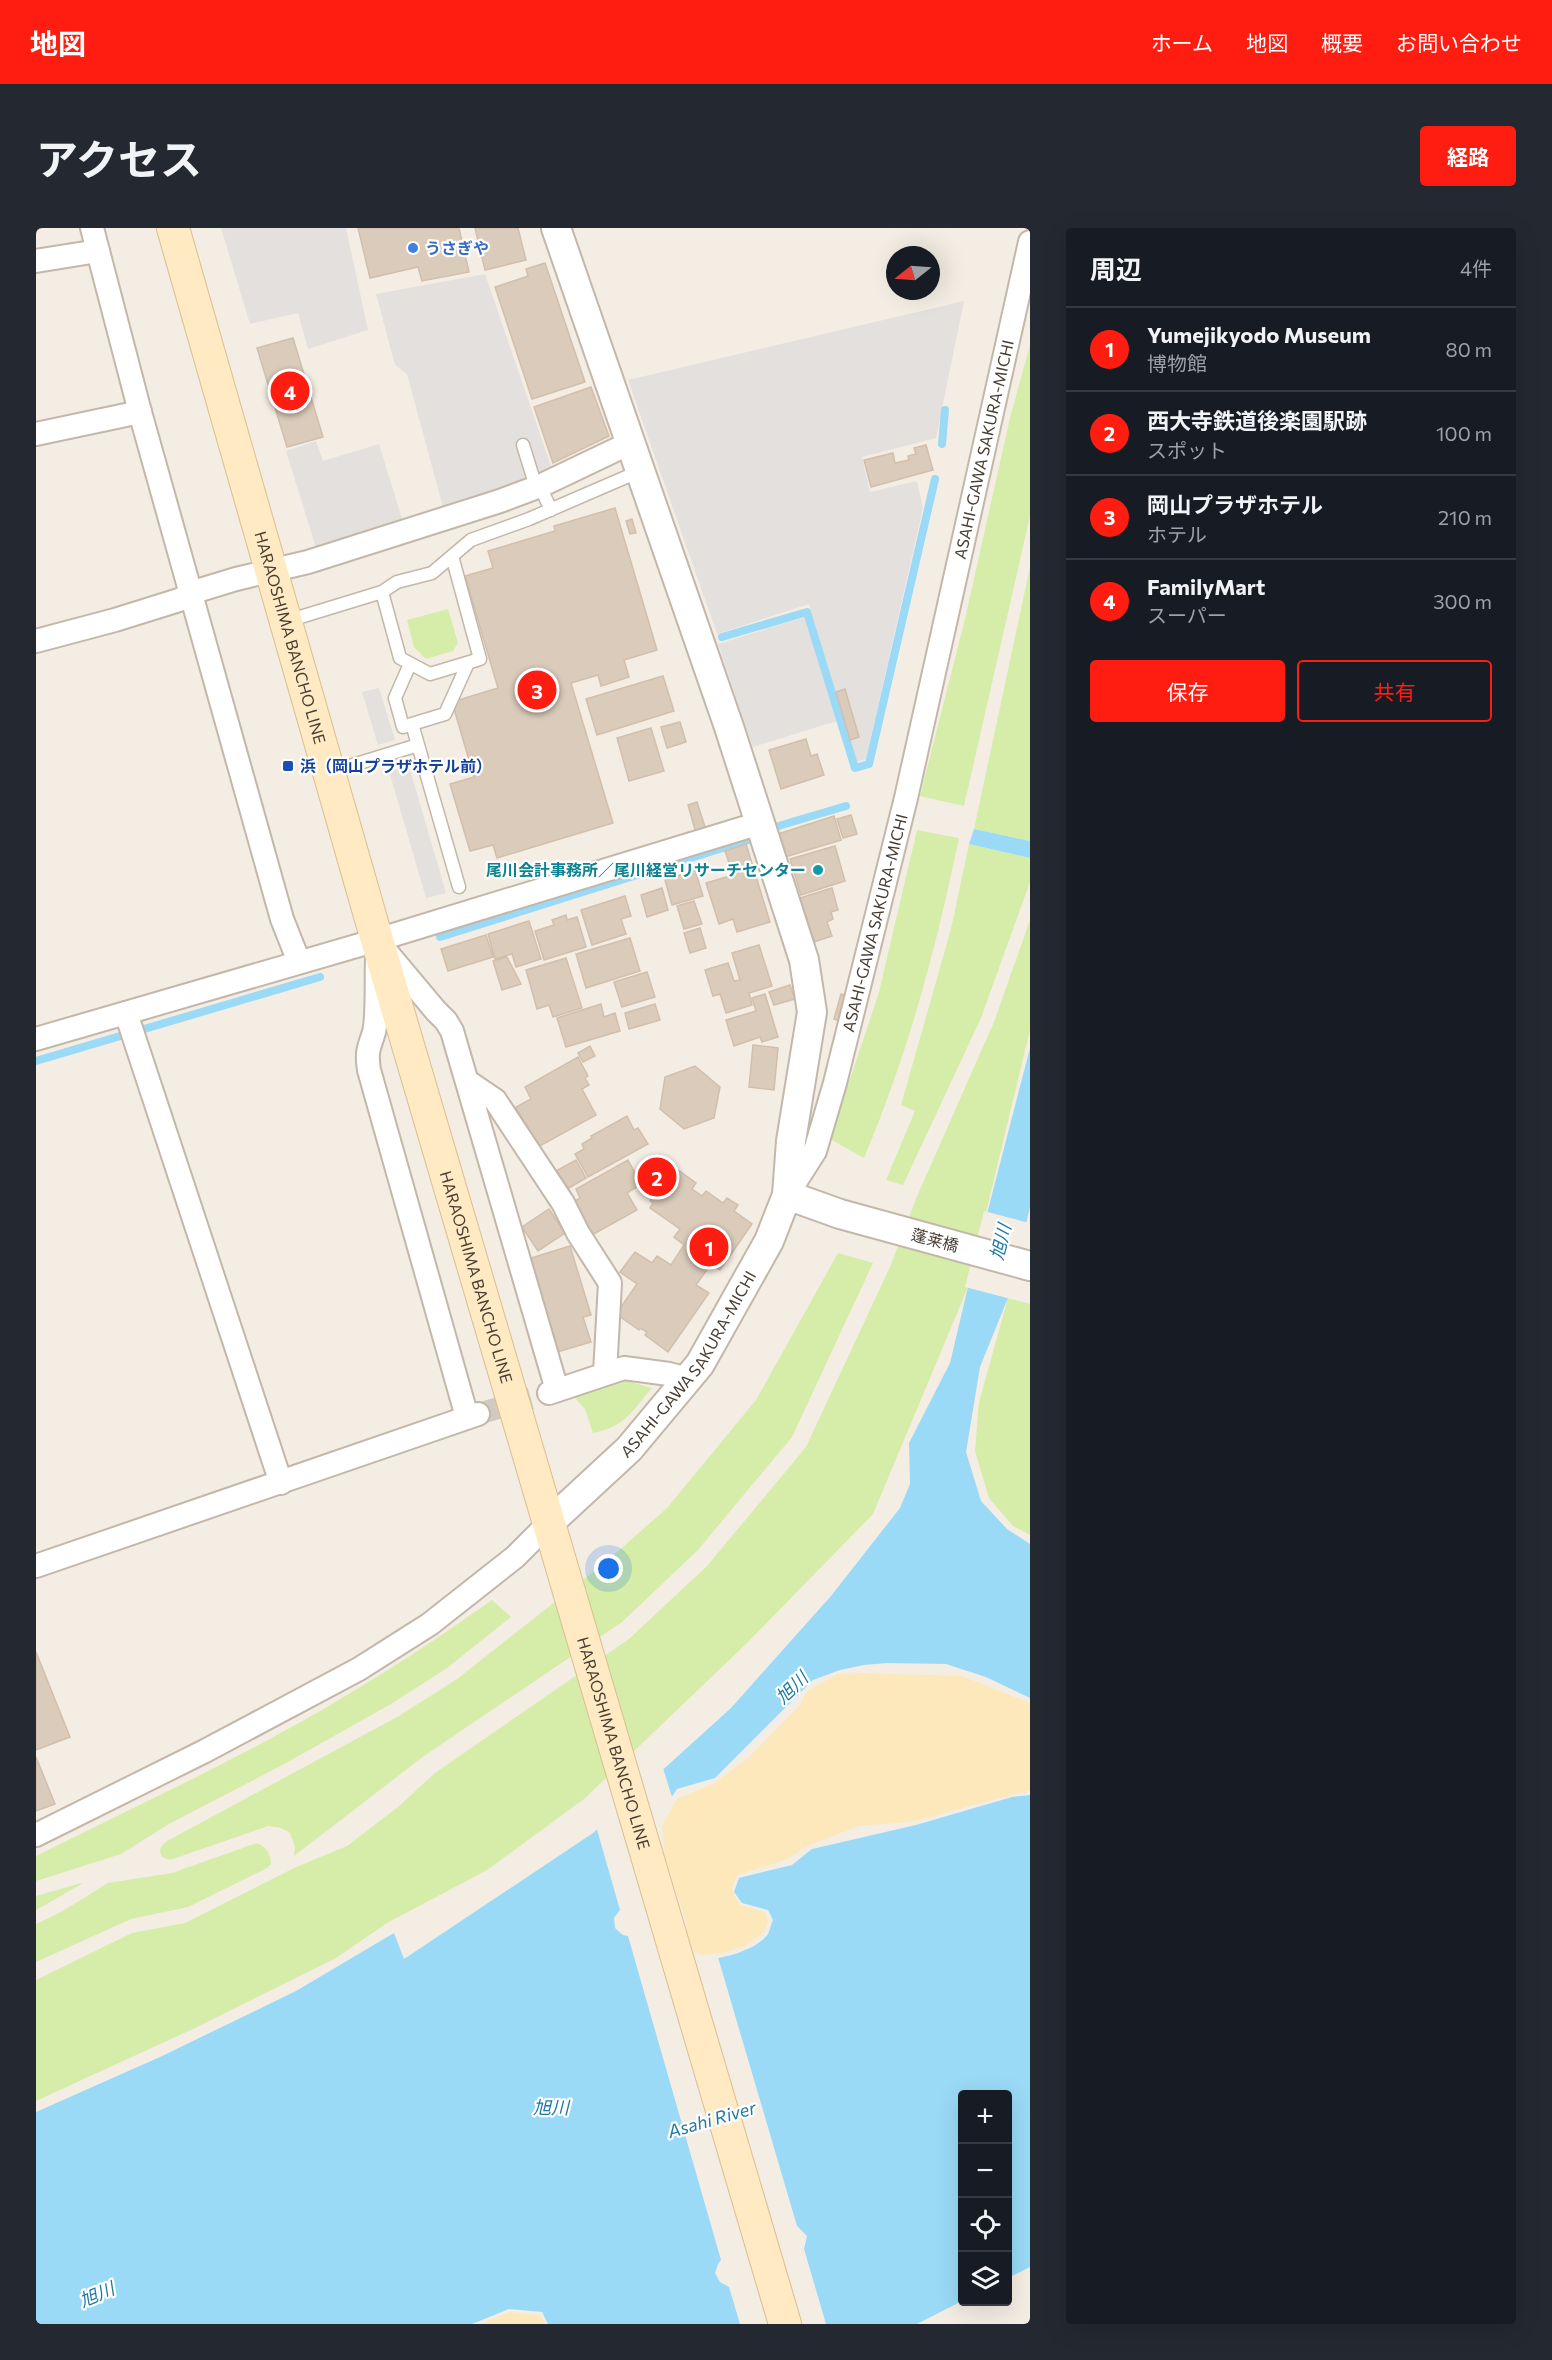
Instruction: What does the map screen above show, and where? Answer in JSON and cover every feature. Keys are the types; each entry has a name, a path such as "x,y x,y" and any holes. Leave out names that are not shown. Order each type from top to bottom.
{"main road":[{"name":"HARAOSHIMA BANCHO LINE","path":"173,228 377,940 785,2324"}],"street":[{"path":"92,228 140,412 282,919 299,962"},
{"path":"556,228 729,728 804,960 812,1012 791,1141 787,1195"},
{"name":"ASAHI-GAWA SAKURA-MICHI","path":"552,1536 700,1364 769,1241 787,1195 815,1151 835,1083 906,798 1027,239"},
{"path":"36,261 98,251"},
{"path":"36,434 140,412"},
{"path":"36,641 126,617 236,579 308,562 500,501 538,487 630,443"},
{"path":"36,1039 130,1026 299,962 760,823"},
{"path":"377,940 446,1021 454,1037 553,1391 624,1368 688,1379"},
{"path":"36,1566 472,1416 369,1070 367,1057 368,1044 374,1032 377,940"},
{"path":"130,1026 281,1483"},
{"path":"467,1081 495,1101 562,1203 610,1283 605,1373"},
{"name":"蓬莱橋","path":"787,1195 840,1214 1030,1266"},
{"path":"36,1835 205,1751 358,1669 430,1624 514,1557 552,1536"}],"lane":[{"path":"522,445 538,487 551,510"},
{"path":"286,621 382,592 397,582 432,573 471,540 551,510 640,471"},
{"path":"382,592 400,658 430,675 480,659 452,556"},
{"path":"410,664 395,698 403,727 445,714 468,663"},
{"path":"412,724 459,887"},
{"path":"330,772 418,745"}],"green space":[{"path":"1030,345 1030,516 964,806 920,796 965,619 1010,418"},
{"path":"1030,567 1030,841 974,829"},
{"path":"448,609 458,643 453,651 426,659 414,647 407,620"},
{"path":"917,830 959,838 941,920 919,1001 894,1080 864,1158 830,1139 879,992"},
{"path":"969,844 1030,858 1030,882 981,1018 903,1185 886,1180 915,1111 901,1105 951,929"},
{"path":"1030,920 1030,1030 968,1287 873,1514 747,1643 584,1799 487,1870 387,1923 336,1958 195,2028 36,2101 36,1980 132,1933 185,1923 294,1868 347,1846 398,1807 435,1773 629,1639 707,1566 806,1447 890,1267 918,1194 994,1022"},
{"path":"838,1253 873,1263 792,1437 697,1551 622,1622 424,1756 294,1856 295,1847 290,1833 281,1828 268,1826 170,1860 162,1857 161,1848 167,1841 399,1716 457,1679 608,1560 667,1508 756,1400"},
{"path":"1008,1298 1030,1304 1030,1535 1013,1526 989,1498 975,1451 979,1402"},
{"path":"624,1380 652,1388 627,1417 613,1427 593,1433 585,1409 575,1398 578,1391"},
{"path":"492,1600 511,1617 447,1668 391,1704 286,1763 169,1824 121,1854 36,1881 36,1856 293,1726 380,1675"},
{"path":"257,1843 269,1854 271,1864 267,1868 188,1907 131,1919 36,1962 36,1924 61,1912 108,1883 172,1873"},
{"path":"85,1882 36,1910 36,1896"}],"sand":[{"path":"838,1674 962,1676 1030,1703 1030,1790 910,1822 859,1826 807,1846 788,1859 737,1875 732,1889 739,1905 765,1912 768,1921 764,1932 743,1947 722,1953 701,1955 694,1952 665,1858 662,1826 677,1799 713,1784 749,1757 800,1705 807,1691"},
{"path":"509,2312 540,2315 545,2324 481,2324"}],"shaded area":[{"path":"221,228 346,228 368,330 308,349 298,313 250,324"},
{"path":"485,274 553,472 444,511 407,374 395,365 376,294"},
{"path":"964,301 936,438 862,457 870,492 917,481 923,508 866,759 856,762 809,604 717,634 628,380"},
{"path":"316,441 323,461 379,444 403,522 316,548 286,451"},
{"path":"805,617 837,721 753,747 718,644"},
{"path":"379,688 395,740 378,745 362,692"},
{"path":"409,766 446,893 426,898 389,771"}],"water":[{"path":"974,829 1030,841 1030,858 969,844"},
{"name":"旭川","path":"1030,1048 1030,1207 1008,1298 980,1367 966,1452 981,1501 1007,1529 1030,1544 1030,1698 986,1677 946,1664 864,1665 840,1670 813,1680 715,1778 677,1789 658,1817 658,1850 690,1959 720,1958 754,1946 768,1934 773,1920 768,1910 742,1903 734,1892 739,1878 792,1865 812,1849 916,1825 1012,1797 1030,1795 1030,2267 1012,2276 1012,2090 958,2090 958,2303 917,2324 548,2324 542,2312 509,2309 472,2324 36,2324 36,2112 160,2057 296,1991 394,1933 404,1959 593,1833 731,1708 831,1596 900,1508 910,1484 909,1443 950,1363"}],"pier":[{"path":"984,1211 1029,1223 1011,1299 965,1287"},
{"path":"662,1765 673,1800 661,1818 661,1850 693,1957 701,1958 717,1954 797,2226 807,2236 804,2249 826,2324 740,2324 729,2287 720,2282 715,2273 721,2260 628,1936 615,1928 614,1918 620,1910 596,1826"}],"building":[{"name":"うさぎや","path":"358,228 459,228 469,272 422,281 418,267 370,278"},
{"path":"475,228 518,228 526,260 485,270"},
{"path":"545,263 585,382 532,399 495,287 528,276 526,269"},
{"path":"293,338 323,437 287,447 257,348"},
{"path":"591,387 609,436 553,463 534,407"},
{"path":"926,445 933,470 871,487 864,460 893,453 895,463 909,460 908,456 916,454 914,448"},
{"path":"615,508 657,650 624,660 629,677 601,686 598,675 571,683 613,823 497,858 493,845 470,851 450,784 474,777 452,702 498,688 465,576 493,568 488,551 555,531 554,526"},
{"path":"632,519 636,533 630,534 626,521"},
{"path":"663,676 674,711 597,735 586,699"},
{"path":"845,689 859,737 850,740 836,692"},
{"path":"680,722 686,742 667,748 661,727"},
{"path":"651,728 664,771 629,781 617,738"},
{"path":"806,739 811,756 817,754 824,775 781,789 769,750"},
{"path":"697,802 706,830 696,833 688,805"},
{"path":"851,815 857,834 843,838 837,819"},
{"path":"834,816 841,840 785,857 778,834"},
{"path":"746,844 770,922 737,932 733,919 719,924 706,883 733,875 725,851"},
{"name":"尾川会計事務所／尾川経営リサーチセンター","path":"835,846 845,881 801,895 790,859"},
{"path":"695,870 703,896 672,905 665,880"},
{"path":"662,888 668,910 647,917 641,895"},
{"path":"832,888 838,910 831,912 833,919 827,922 832,936 814,942 800,898"},
{"path":"625,896 631,916 621,919 626,934 592,945 581,910"},
{"path":"694,901 702,924 684,929 677,906"},
{"path":"566,915 567,920 577,917 586,947 544,960 535,931 554,925 552,920"},
{"path":"529,921 541,959 516,967 512,954 495,959 488,934"},
{"path":"700,928 706,948 690,953 684,933"},
{"path":"486,935 493,957 448,971 441,949"},
{"path":"630,938 640,971 586,988 576,954"},
{"path":"759,945 772,986 749,993 752,1005 726,1013 720,994 713,996 705,970 728,963 734,981 740,980 732,953"},
{"path":"507,957 521,984 502,990 493,961"},
{"path":"566,958 582,1008 553,1017 549,1005 537,1009 526,970"},
{"path":"647,972 655,997 622,1007 614,982"},
{"path":"790,985 795,999 774,1005 769,992"},
{"path":"765,994 778,1037 762,1042 760,1037 734,1046 726,1020 756,1011 752,998"},
{"path":"841,994 847,996 840,1021 834,1019"},
{"path":"601,1004 604,1017 615,1013 620,1031 566,1047 557,1018"},
{"path":"655,1004 660,1020 629,1029 625,1013"},
{"path":"753,1045 778,1048 774,1090 749,1087"},
{"path":"590,1046 595,1056 583,1062 578,1053"},
{"path":"578,1057 588,1076 585,1078 589,1085 582,1089 596,1115 538,1147 516,1107 531,1099 525,1087"},
{"path":"695,1066 720,1087 714,1118 684,1129 660,1109 665,1077"},
{"path":"627,1116 634,1130 638,1128 648,1144 588,1177 575,1154 584,1149 582,1144 592,1138 591,1136"},
{"path":"576,1160 586,1178 564,1191 554,1172"},
{"path":"628,1160 641,1184 627,1193 637,1210 592,1235 573,1202 580,1198 576,1189"},
{"path":"674,1167 696,1183 692,1189 702,1196 706,1191 723,1203 727,1198 738,1205 734,1211 752,1224 720,1270 711,1264 696,1285 709,1293 668,1352 645,1335 647,1332 640,1328 639,1330 616,1314 637,1284 620,1272 635,1252 652,1263 657,1256 671,1265 684,1245 674,1237 680,1229 650,1208 653,1203 650,1201"},
{"path":"549,1209 565,1233 538,1251 522,1227"},
{"path":"570,1246 591,1315 583,1317 591,1342 557,1352 528,1259"},
{"path":"36,1652 70,1737 36,1750"},
{"path":"36,1757 55,1804 36,1811"}],"waterway":[{"path":"942,444 945,410"},
{"path":"722,637 807,612 855,768 869,764 935,479"},
{"path":"775,827 846,806"},
{"path":"440,937 748,840"},
{"path":"36,1061 320,977"}],"tunnel":[{"path":"478,1414 549,1393"}],"place":[{"name":"うさぎや","path":"413,248"},
{"name":"FamilyMart","path":"290,391"},
{"name":"岡山プラザホテル","path":"537,690"},
{"name":"浜（岡山プラザホテル前）","path":"288,766"},
{"name":"尾川会計事務所／尾川経営リサーチセンター","path":"818,870"},
{"name":"西大寺鉄道後楽園駅跡","path":"657,1177"},
{"name":"Yumejikyodo Museum","path":"709,1247"}],"water label":[{"name":"Asahi River","path":"712,2120"}]}
